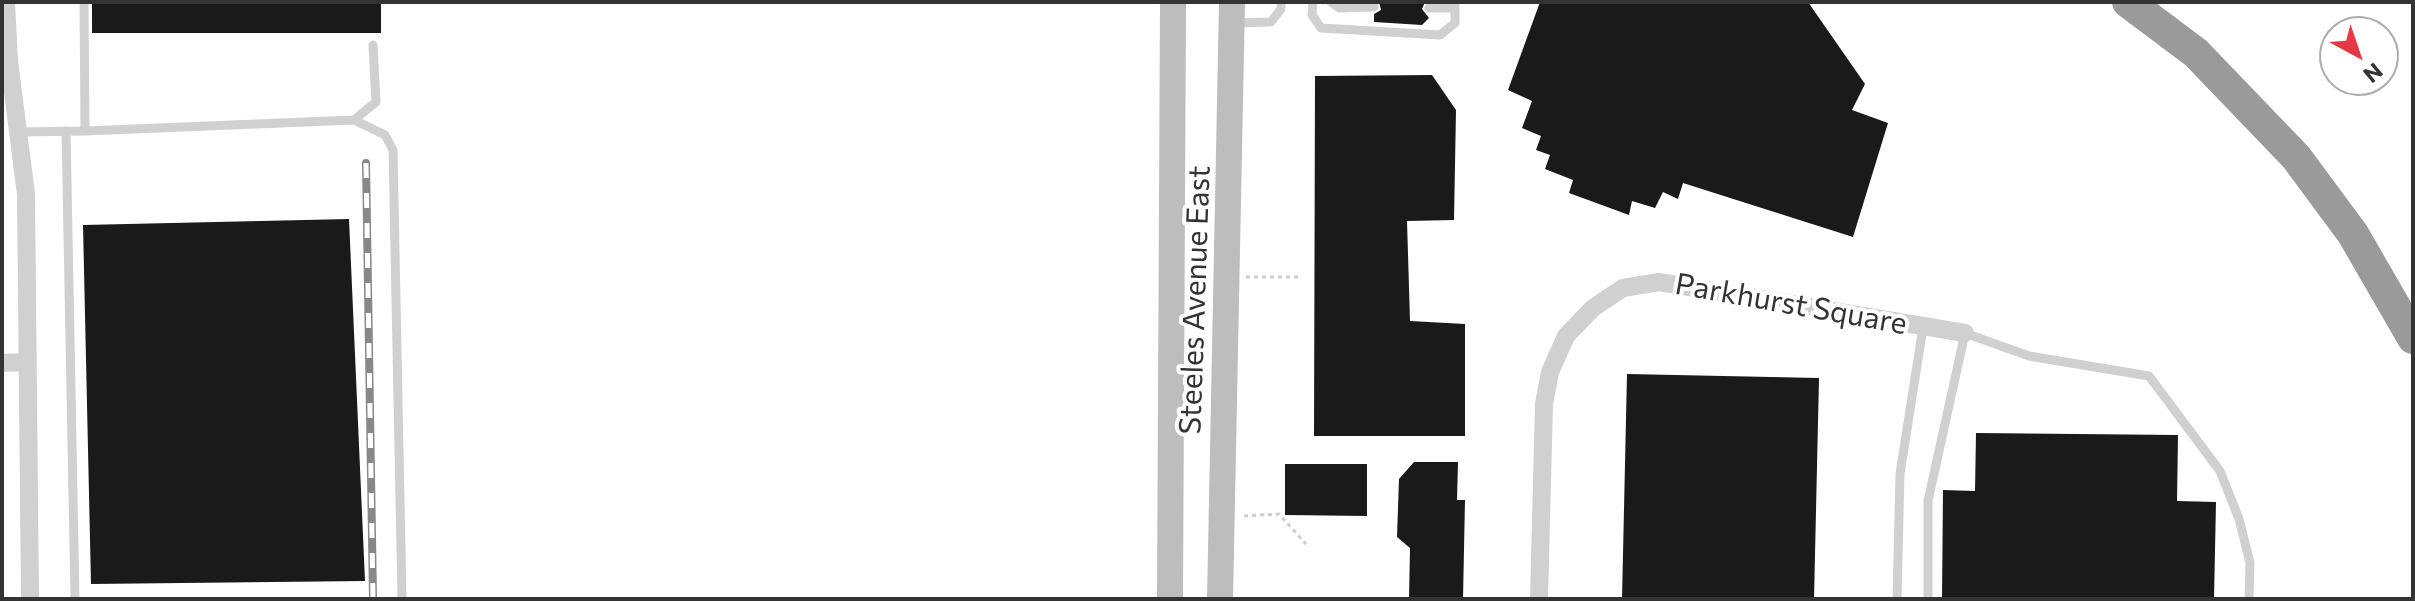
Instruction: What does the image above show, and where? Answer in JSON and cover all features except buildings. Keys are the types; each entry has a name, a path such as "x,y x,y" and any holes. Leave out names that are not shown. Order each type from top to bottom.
{"highway":[{"path":"2128,2 2196,53 2296,157 2353,234 2413,338"}],"main road":[{"name":"Steeles Avenue East","path":"1170,599 1173,2"},
{"name":"Steeles Avenue East","path":"1220,599 1232,13"}],"street":[{"path":"6,2 8,109 18,132 26,194 25,362 30,599"},
{"name":"Parkhurst Square","path":"1539,599 1544,404 1550,372 1566,336 1593,308 1623,288 1659,282 1965,333"},
{"path":"2,363 25,362"}],"lane":[{"path":"84,2 85,131"},
{"path":"1232,13 1271,22 1281,9 1281,2"},
{"path":"1313,2 1312,15 1321,28 1440,35 1455,23 1455,5 1429,8"},
{"path":"1331,2 1339,8 1353,5 1374,7"},
{"path":"354,120 376,102 373,45"},
{"path":"18,132 354,120 385,135 393,150 402,599"},
{"path":"66,131 75,599"},
{"path":"1897,599 1900,474 1923,327"},
{"path":"1928,599 1928,501 1965,333 2029,356 2149,376 2220,471 2239,519 2250,563 2249,599"}],"path":[{"path":"1244,277 1298,277"},
{"path":"1244,516 1279,514 1306,544"}],"railway":[{"path":"366,163 373,599"}]}
